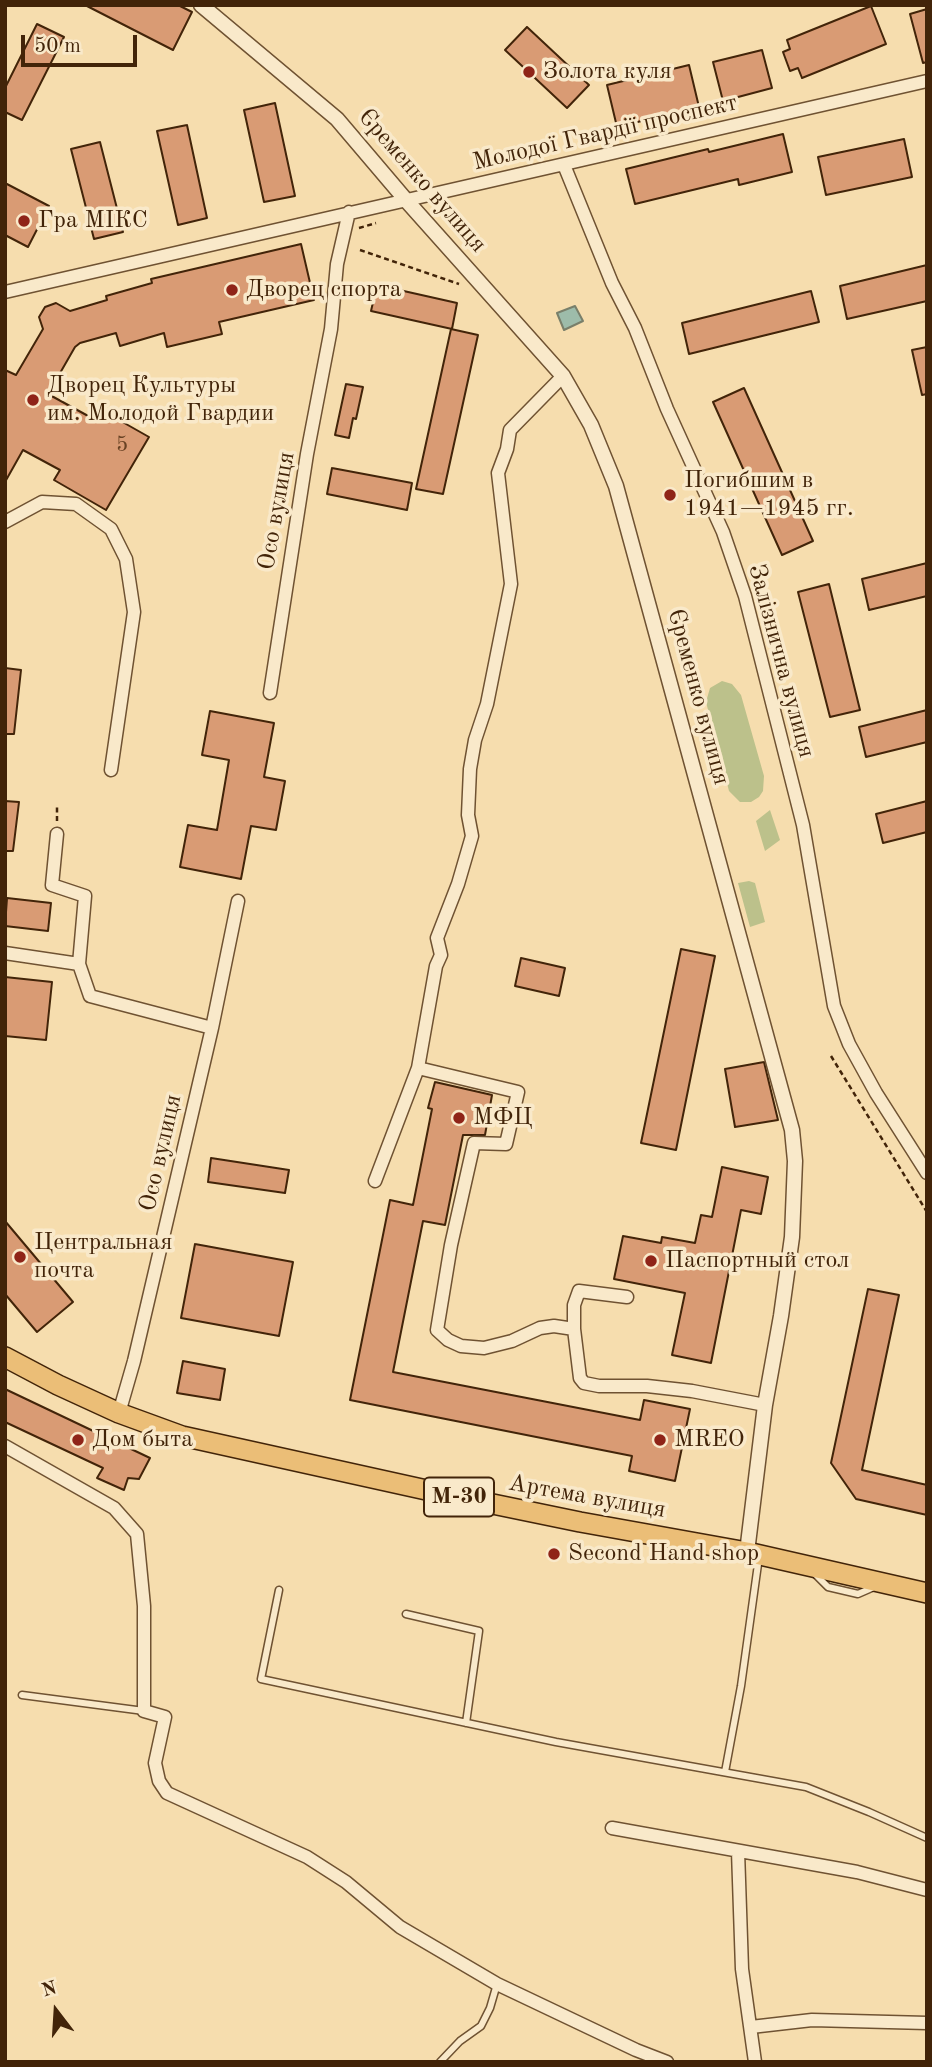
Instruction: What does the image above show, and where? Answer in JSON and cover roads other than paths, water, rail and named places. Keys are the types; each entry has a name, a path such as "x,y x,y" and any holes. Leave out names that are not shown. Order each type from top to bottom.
{"highway":[{"name":"Артема вулиця","path":"5,1357 119,1413 182,1436 580,1522 753,1553 927,1593"}],"street":[{"name":"Єременко вулиця","path":"201,5 337,119 564,376 591,425 616,486 792,1130 795,1161 792,1237 782,1316 765,1405 753,1553"},
{"name":"Молодої Гвардії проспект","path":"6,288 564,165 927,81"},
{"name":"Залізнична вулиця","path":"564,165 612,283 635,328 667,409 723,532 745,596 803,825 834,1006 849,1044 876,1093 927,1172"},
{"name":"Осо вулиця","path":"270,693 305,466 331,329 337,264 349,212"},
{"path":"375,1181 418,1068 436,966 441,955 437,938 458,884 472,836 468,815 473,750 487,704 510,584 498,473 507,449 510,430 564,376"},
{"path":"5,522 42,502 76,504 110,529 126,559 134,612 111,770"},
{"path":"57,834 52,885 85,896 79,964 90,996 212,1028"},
{"name":"Осо вулиця","path":"119,1413 134,1361 212,1028 237,901"},
{"path":"5,953 79,964"},
{"path":"418,1068 518,1092 506,1144 474,1143 451,1245 437,1329 448,1340 461,1346 484,1348 512,1341 540,1328 554,1326 574,1329"},
{"path":"626,1297 579,1291 574,1305 574,1329 580,1378 584,1383 692,1391 765,1405"},
{"path":"5,1446 114,1508 137,1534 144,1606 144,1711 165,1717 155,1763 159,1781 167,1793 307,1857 346,1881 400,1927 497,1984 667,2062"},
{"path":"612,1828 857,1872 927,1889"},
{"path":"738,1851 742,1969 755,2062"},
{"path":"751,2027 812,2020 927,2023"}],"lane":[{"path":"724,1772 741,1686 753,1553"},
{"path":"279,1590 261,1679 556,1742 806,1787 927,1838"},
{"path":"406,1614 479,1631 466,1723"},
{"path":"22,1695 144,1711"},
{"path":"440,2062 460,2041 481,2026 497,1984"}],"place":[{"name":"Золота куля","path":"529,72"},
{"name":"Гра МІКС","path":"24,221"},
{"name":"Дворец спорта","path":"232,290"},
{"name":"Дворец Культуры им. Молодой Гвардии","path":"33,400"},
{"name":"Погибшим в 1941—1945 гг.","path":"670,495"},
{"name":"МФЦ","path":"459,1118"},
{"name":"Центральная почта","path":"20,1257"},
{"name":"Паспортный стол","path":"651,1261"},
{"name":"Дом быта","path":"78,1440"},
{"name":"MREO","path":"660,1440"},
{"name":"Second Hand shop","path":"554,1554"}]}
